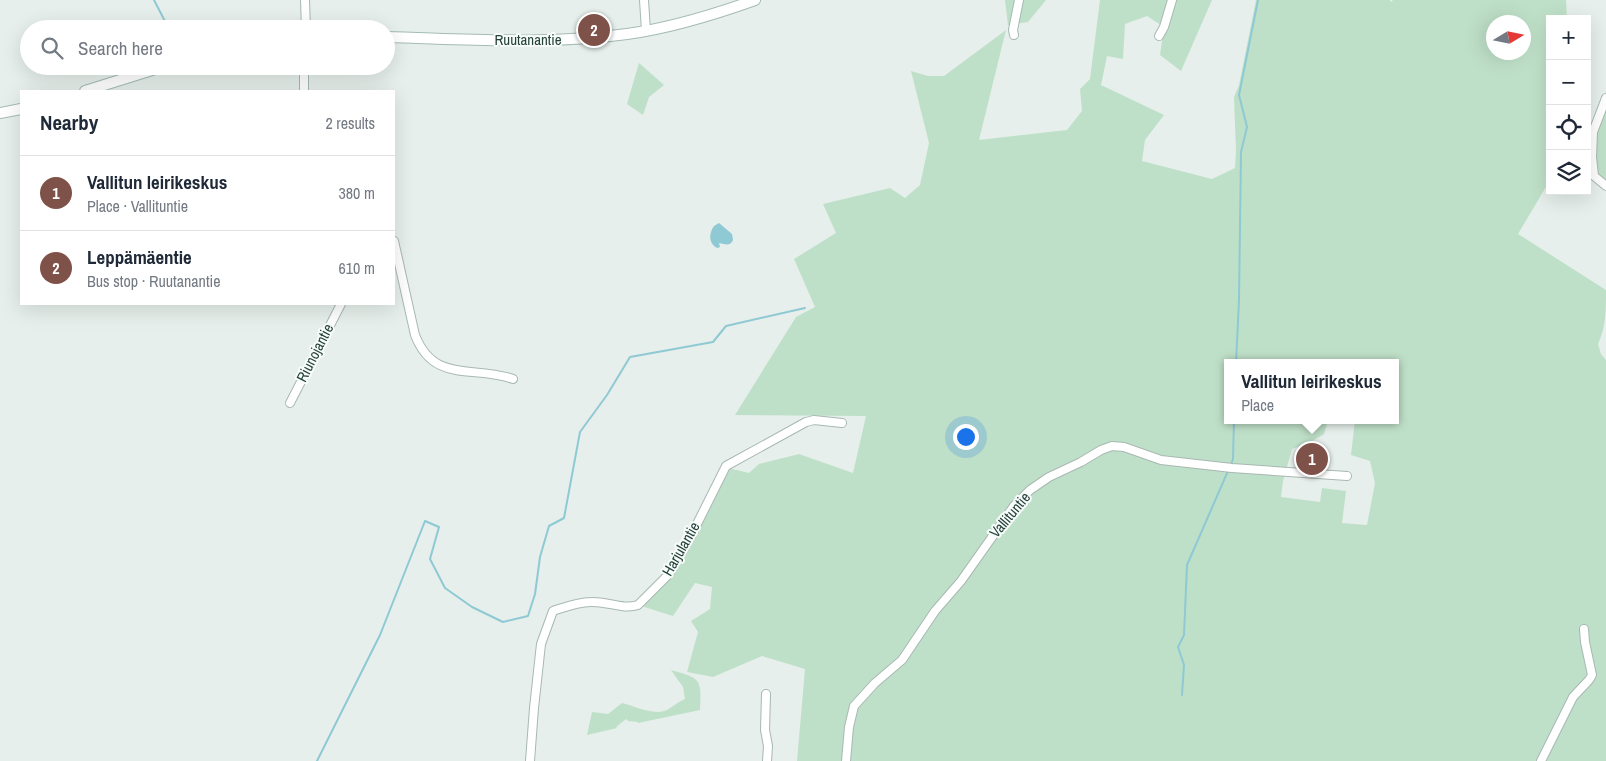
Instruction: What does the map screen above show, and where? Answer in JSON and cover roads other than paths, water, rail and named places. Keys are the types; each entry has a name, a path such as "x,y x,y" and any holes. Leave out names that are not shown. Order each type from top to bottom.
{"street":[{"path":"306,0 306,20"},
{"path":"644,0 646,31"},
{"name":"Ruutanantie","path":"395,37 552,40 595,38 646,31 690,22 756,0"},
{"path":"1014,34 1013,30 1019,0"},
{"path":"1159,36 1164,27 1172,0"},
{"path":"88,90 136,75"},
{"path":"304,75 304,90"},
{"path":"1606,98 1593,132 1592,157 1594,176 1606,186"},
{"path":"0,113 20,109"},
{"path":"395,245 415,334 420,347 428,358 438,365 451,370 491,373 514,379"},
{"name":"Riunojantie","path":"290,403 340,305"},
{"name":"Harjulantie","path":"530,761 541,644 553,611 590,602 626,607 638,605 669,574 691,536 726,466 806,422 842,423"},
{"name":"Vallituntie","path":"846,761 849,727 854,706 875,683 902,660 935,611 961,580 1014,506 1030,490 1062,470 1112,446 1161,460 1229,468 1347,476"},
{"path":"1541,761 1573,697 1589,680 1592,674 1584,629"},
{"path":"766,694 765,730 768,746 767,761"}],"water":[{"path":"719,223 732,234 733,240 729,244 719,243 720,247 717,248 712,243 710,235 714,226"}],"waterway":[{"path":"154,0 164,20"},
{"path":"1236,359 1241,152 1247,127 1239,95 1258,0"},
{"path":"317,761 380,635 425,521 439,527 430,559 445,588 472,607 503,622 528,616 535,594 540,557 549,526 564,518 580,432 607,395 630,357 713,342 726,326 805,308"},
{"path":"1231,464 1233,459 1234,424"},
{"path":"1182,695 1184,665 1178,647 1184,635 1187,565 1228,471"}],"place":[{"name":"Leppämäentie","path":"594,30"},
{"name":"Vallitun leirikeskus","path":"1312,459"}]}
